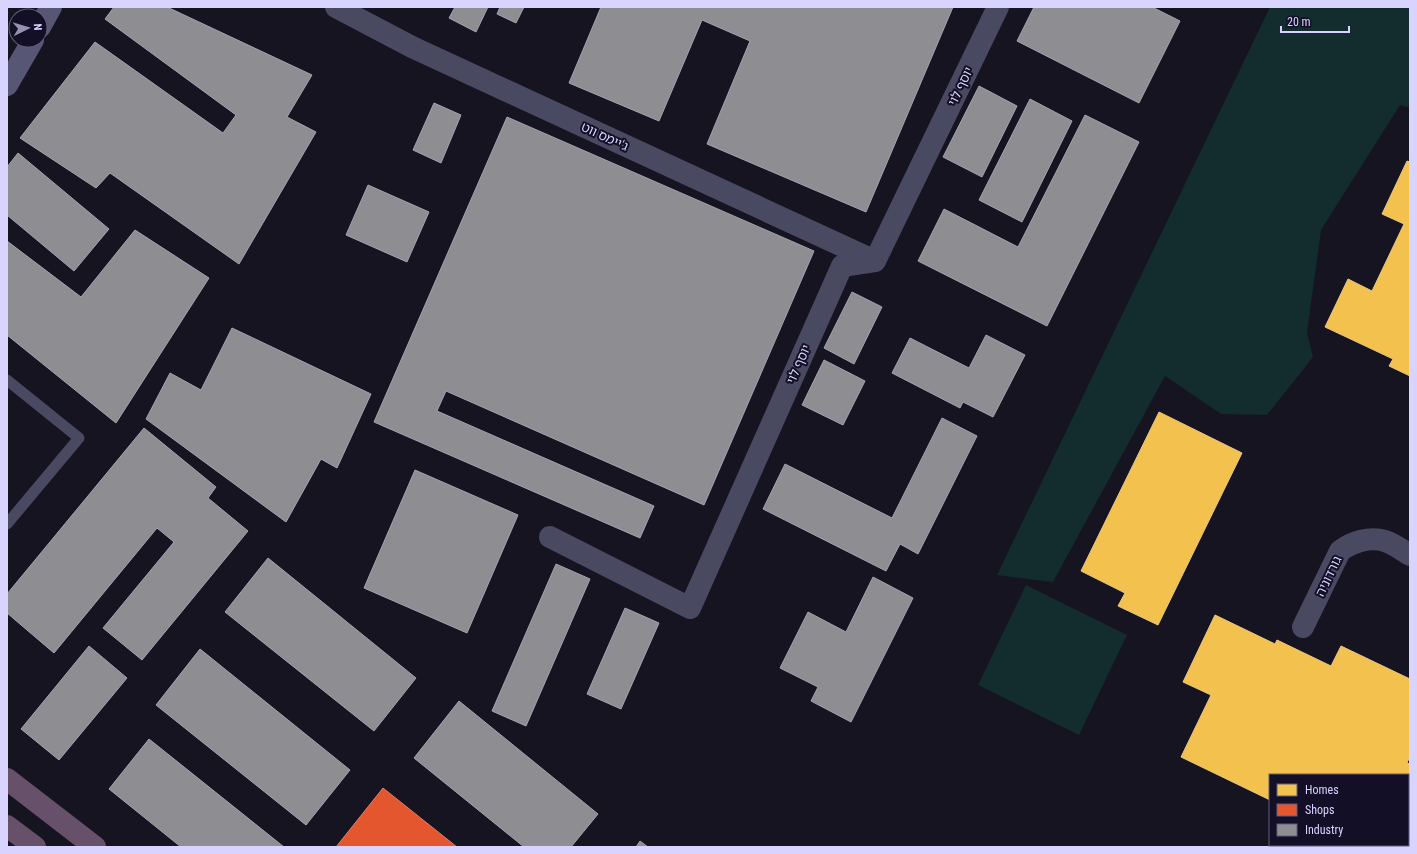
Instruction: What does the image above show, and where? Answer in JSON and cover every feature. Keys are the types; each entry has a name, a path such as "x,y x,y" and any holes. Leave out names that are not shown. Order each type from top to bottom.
{"highway":[{"path":"7,779 95,847"},
{"path":"7,826 36,847"}],"street":[{"name":"ג'יימס ווט","path":"336,7 412,47 875,261"},
{"name":"יוסף לוי","path":"550,536 690,608 842,266 875,261 998,7"},
{"path":"7,85 28,48"},
{"name":"גורדוניה","path":"1303,627 1340,550 1350,544 1365,540 1384,541 1410,555"}],"lane":[{"path":"7,380 79,438 7,524"},
{"path":"7,819 30,847"}],"green space":[{"path":"1270,7 1410,7 1410,108 1400,105 1321,230 1307,333 1313,357 1267,415 1221,414 1165,376 1053,582 997,575"},
{"path":"1026,585 1127,635 1079,735 978,685"}],"building: Homes":[{"path":"1407,161 1410,162 1410,376 1389,366 1393,359 1325,327 1348,279 1372,291 1404,224 1382,214"},
{"path":"1159,412 1242,453 1158,625 1118,606 1125,593 1081,571"},
{"path":"1215,615 1275,644 1277,640 1331,666 1341,646 1410,679 1410,756 1407,763 1410,764 1410,847 1309,846 1409,846 1409,774 1269,774 1269,800 1181,757 1211,695 1183,682"}],"building: Shops":[{"path":"383,788 457,847 336,847"}],"building: Industry":[{"path":"114,7 167,7 312,75 287,117 316,132 239,264 110,173 96,188 20,138 95,42 223,133 236,115 105,19"},
{"path":"455,7 488,7 476,32 449,18"},
{"path":"500,7 524,7 516,23 497,14"},
{"path":"601,7 953,7 866,212 707,144 750,41 702,20 659,121 569,83"},
{"path":"1034,7 1152,7 1180,21 1139,103 1017,41"},
{"path":"979,86 1017,106 982,177 943,157"},
{"path":"1030,99 1072,121 1022,222 979,200"},
{"path":"434,103 461,115 441,163 413,150"},
{"path":"1085,115 1139,142 1047,326 918,261 944,209 1018,247"},
{"path":"507,117 814,251 704,505 446,391 437,411 654,506 640,538 374,422"},
{"path":"18,153 109,229 74,271 7,215 7,167"},
{"path":"368,185 429,212 407,262 346,235"},
{"path":"135,230 209,278 116,423 7,335 7,241 81,297"},
{"path":"852,292 882,307 854,364 824,348"},
{"path":"232,328 371,394 337,468 321,459 286,522 146,419 170,373 201,390"},
{"path":"986,335 1025,355 993,417 963,402 960,408 892,373 910,338 969,368"},
{"path":"824,360 865,381 843,425 802,405"},
{"path":"942,418 977,436 918,554 900,544 886,571 763,509 785,464 892,518"},
{"path":"144,428 216,487 208,498 248,531 142,660 103,628 174,542 157,528 54,653 7,613 7,594"},
{"path":"415,470 518,515 467,633 364,588"},
{"path":"268,558 416,678 374,731 225,612"},
{"path":"556,564 590,579 526,726 492,711"},
{"path":"873,577 913,598 851,722 811,701 818,687 780,668 808,612 846,632"},
{"path":"625,608 659,623 621,709 587,694"},
{"path":"89,646 127,678 59,760 21,729"},
{"path":"200,649 350,770 306,825 156,705"},
{"path":"459,701 598,814 571,847 524,847 414,758"},
{"path":"149,739 284,847 181,847 109,789"},
{"path":"640,841 648,847 636,847"}]}
